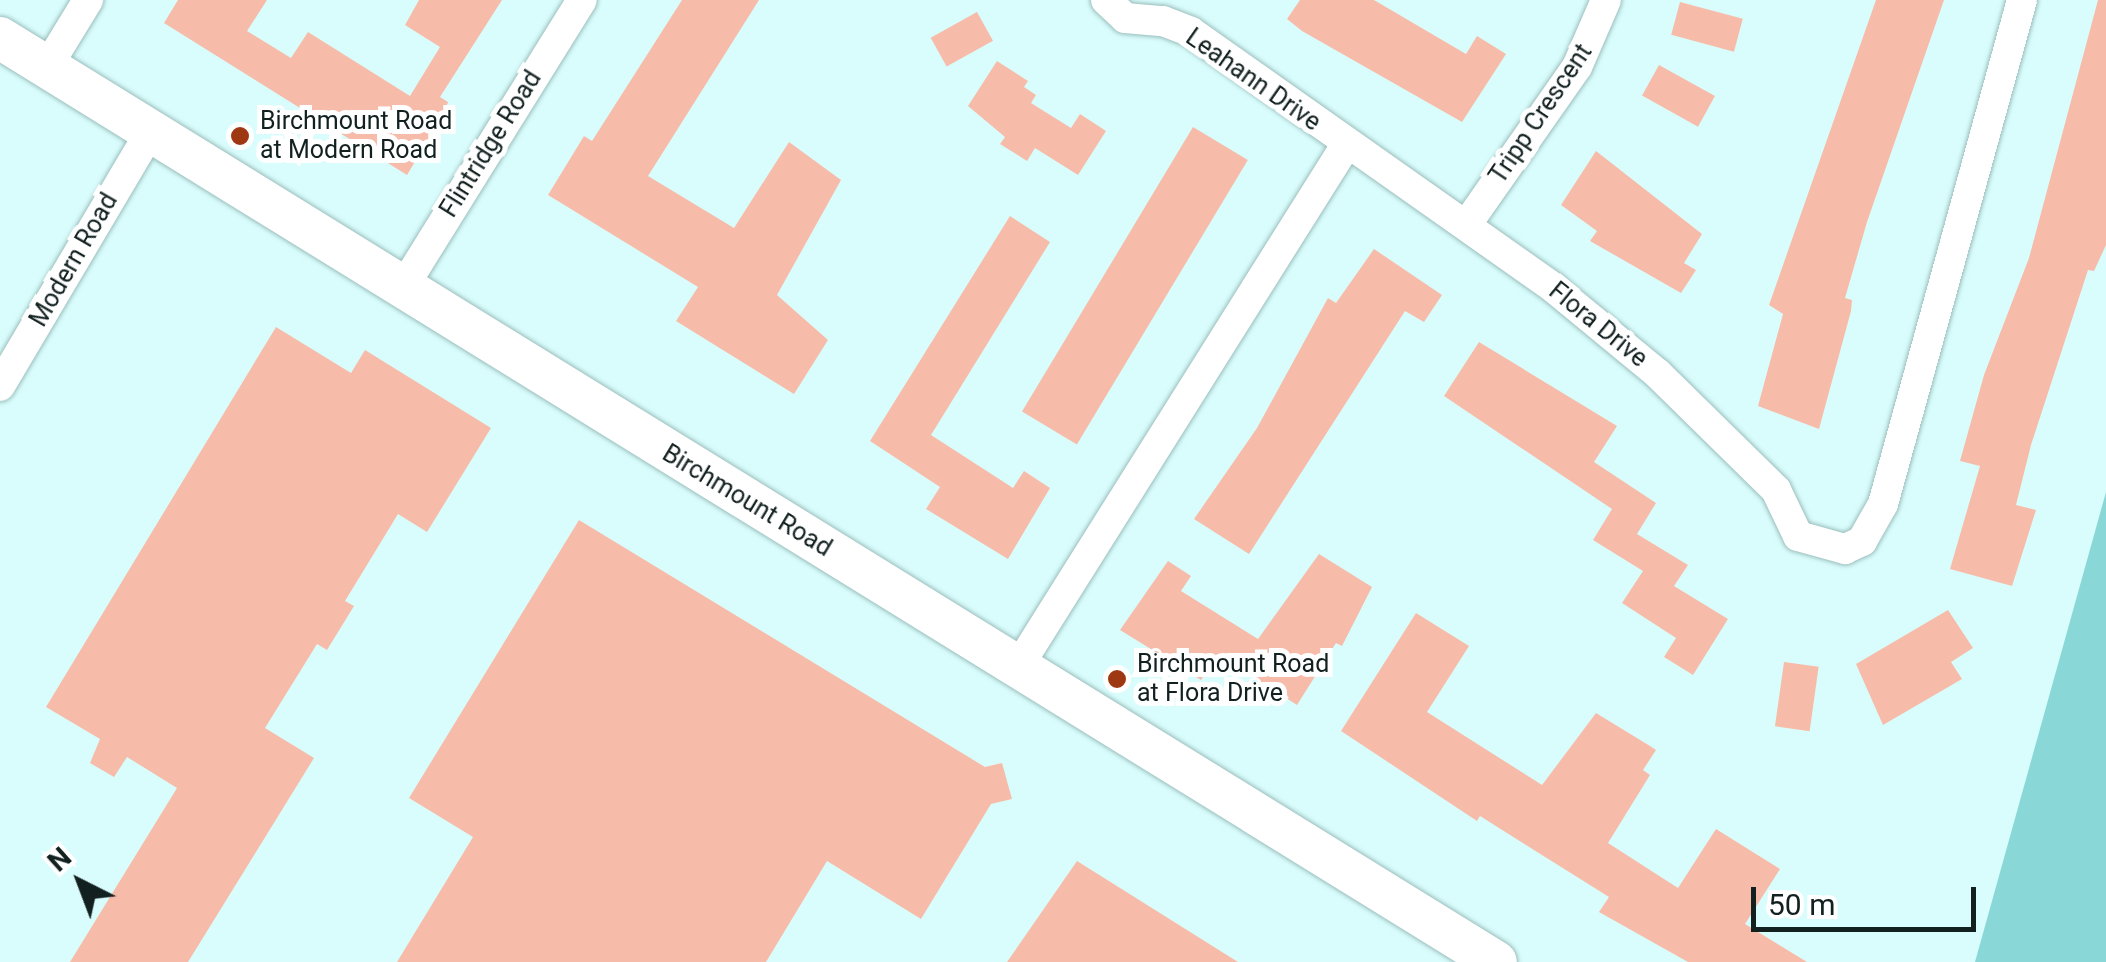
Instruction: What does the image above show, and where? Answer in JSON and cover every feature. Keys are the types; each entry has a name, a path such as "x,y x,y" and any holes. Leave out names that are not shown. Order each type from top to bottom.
{"main road":[{"name":"Birchmount Road","path":"0,38 149,134 1496,962"}],"street":[{"path":"47,67 88,0"},
{"name":"Flintridge Road","path":"402,290 582,0"},
{"name":"Leahann Drive","path":"1106,0 1125,18 1163,21 1190,32 1346,145"},
{"name":"Tripp Crescent","path":"1467,224 1578,67 1606,0"},
{"name":"Flora Drive","path":"1346,145 1467,224 1657,373 1776,490 1798,536 1845,549 1862,541 1884,504 2022,0"},
{"name":"Modern Road","path":"0,386 149,134"},
{"path":"1018,668 1346,145"}],"shaded area":[{"path":"2106,492 2106,962 1975,962"}],"building":[{"path":"178,0 267,0 247,31 291,58 308,32 410,96 440,47 405,25 419,0 502,0 440,97 448,102 444,114 407,175 164,23"},
{"path":"682,0 759,0 648,176 734,228 789,142 841,180 777,295 828,340 794,394 676,321 698,287 548,195 584,136 592,141"},
{"path":"1300,0 1374,0 1466,54 1477,36 1506,54 1462,122 1302,31 1287,19"},
{"path":"1876,0 1944,0 1867,222 1845,298 1852,300 1851,311 1819,429 1758,406 1783,314 1769,305"},
{"path":"2098,0 2106,0 2106,245 2094,271 2088,270 2031,445 2016,505 2036,510 2012,586 1950,569 1980,466 1960,461 1984,375 2029,258"},
{"path":"1680,2 1743,19 1734,52 1671,35"},
{"path":"977,12 993,41 947,67 931,38"},
{"path":"997,61 1028,81 1024,87 1036,95 1031,103 1071,128 1080,114 1106,131 1078,175 1035,148 1027,161 1000,144 1005,137 968,106"},
{"path":"1659,65 1715,96 1698,127 1642,96"},
{"path":"1193,127 1248,160 1077,445 1022,412"},
{"path":"1596,151 1702,234 1684,263 1696,270 1681,293 1590,241 1597,231 1561,205"},
{"path":"1010,216 1050,242 931,435 1013,488 1024,471 1050,488 1008,559 926,509 940,487 870,441"},
{"path":"1374,249 1442,295 1424,322 1405,311 1249,554 1194,519 1257,428 1328,298 1336,303"},
{"path":"276,327 351,373 365,350 491,428 427,532 398,514 345,601 354,606 327,650 317,644 265,728 314,758 188,962 70,962 177,788 127,757 114,777 90,763 100,739 46,707"},
{"path":"1479,342 1617,426 1594,462 1656,503 1637,534 1688,565 1674,586 1728,619 1693,675 1664,657 1676,638 1622,603 1643,571 1593,540 1612,509 1444,396"},
{"path":"579,520 985,767 1002,763 1012,799 991,804 921,919 827,861 766,962 397,962 473,837 409,798"},
{"path":"1319,554 1372,587 1342,646 1336,643 1297,705 1217,654 1201,680 1120,630 1168,561 1191,576 1181,591 1258,639"},
{"path":"1948,610 1973,648 1951,662 1962,679 1883,725 1856,664"},
{"path":"1416,613 1469,646 1427,712 1542,785 1596,713 1650,746 1656,750 1643,770 1650,775 1608,843 1678,888 1716,829 1780,869 1745,924 1807,962 1688,962 1599,912 1609,897 1480,816 1477,821 1341,731"},
{"path":"1784,662 1819,667 1810,731 1775,726"},
{"path":"1077,861 1238,962 1007,962"}],"place":[{"name":"Birchmount Road at Modern Road","path":"240,136"},
{"name":"Birchmount Road at Flora Drive","path":"1117,679"}]}
